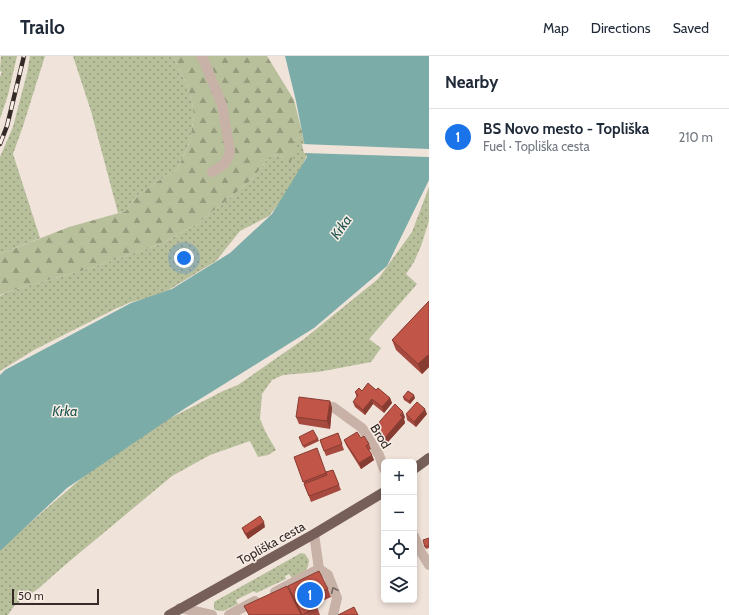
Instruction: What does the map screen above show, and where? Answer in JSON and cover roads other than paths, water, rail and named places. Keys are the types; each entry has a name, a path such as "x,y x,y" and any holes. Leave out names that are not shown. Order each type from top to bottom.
{"main road":[{"path":"417,467 429,458"},
{"name":"Topliška cesta","path":"169,615 314,534 381,494"}],"street":[{"path":"201,56 222,105 230,151 229,158 224,164 212,172"},
{"name":"Brod","path":"333,407 362,428 381,460"},
{"path":"314,534 320,569 328,576 338,598 333,615"},
{"path":"417,543 429,565"},
{"path":"229,615 320,569"},
{"path":"180,608 212,615"}],"water":[{"name":"Krka","path":"285,56 429,56 429,180 387,266 314,328 184,409 67,488 0,551 0,375 5,370 131,303 172,289 230,253 272,214 307,157"}],"railway":[{"path":"0,144 7,126 24,56"}],"place":[{"name":"BS Novo mesto - Topliška","path":"310,595"}]}
